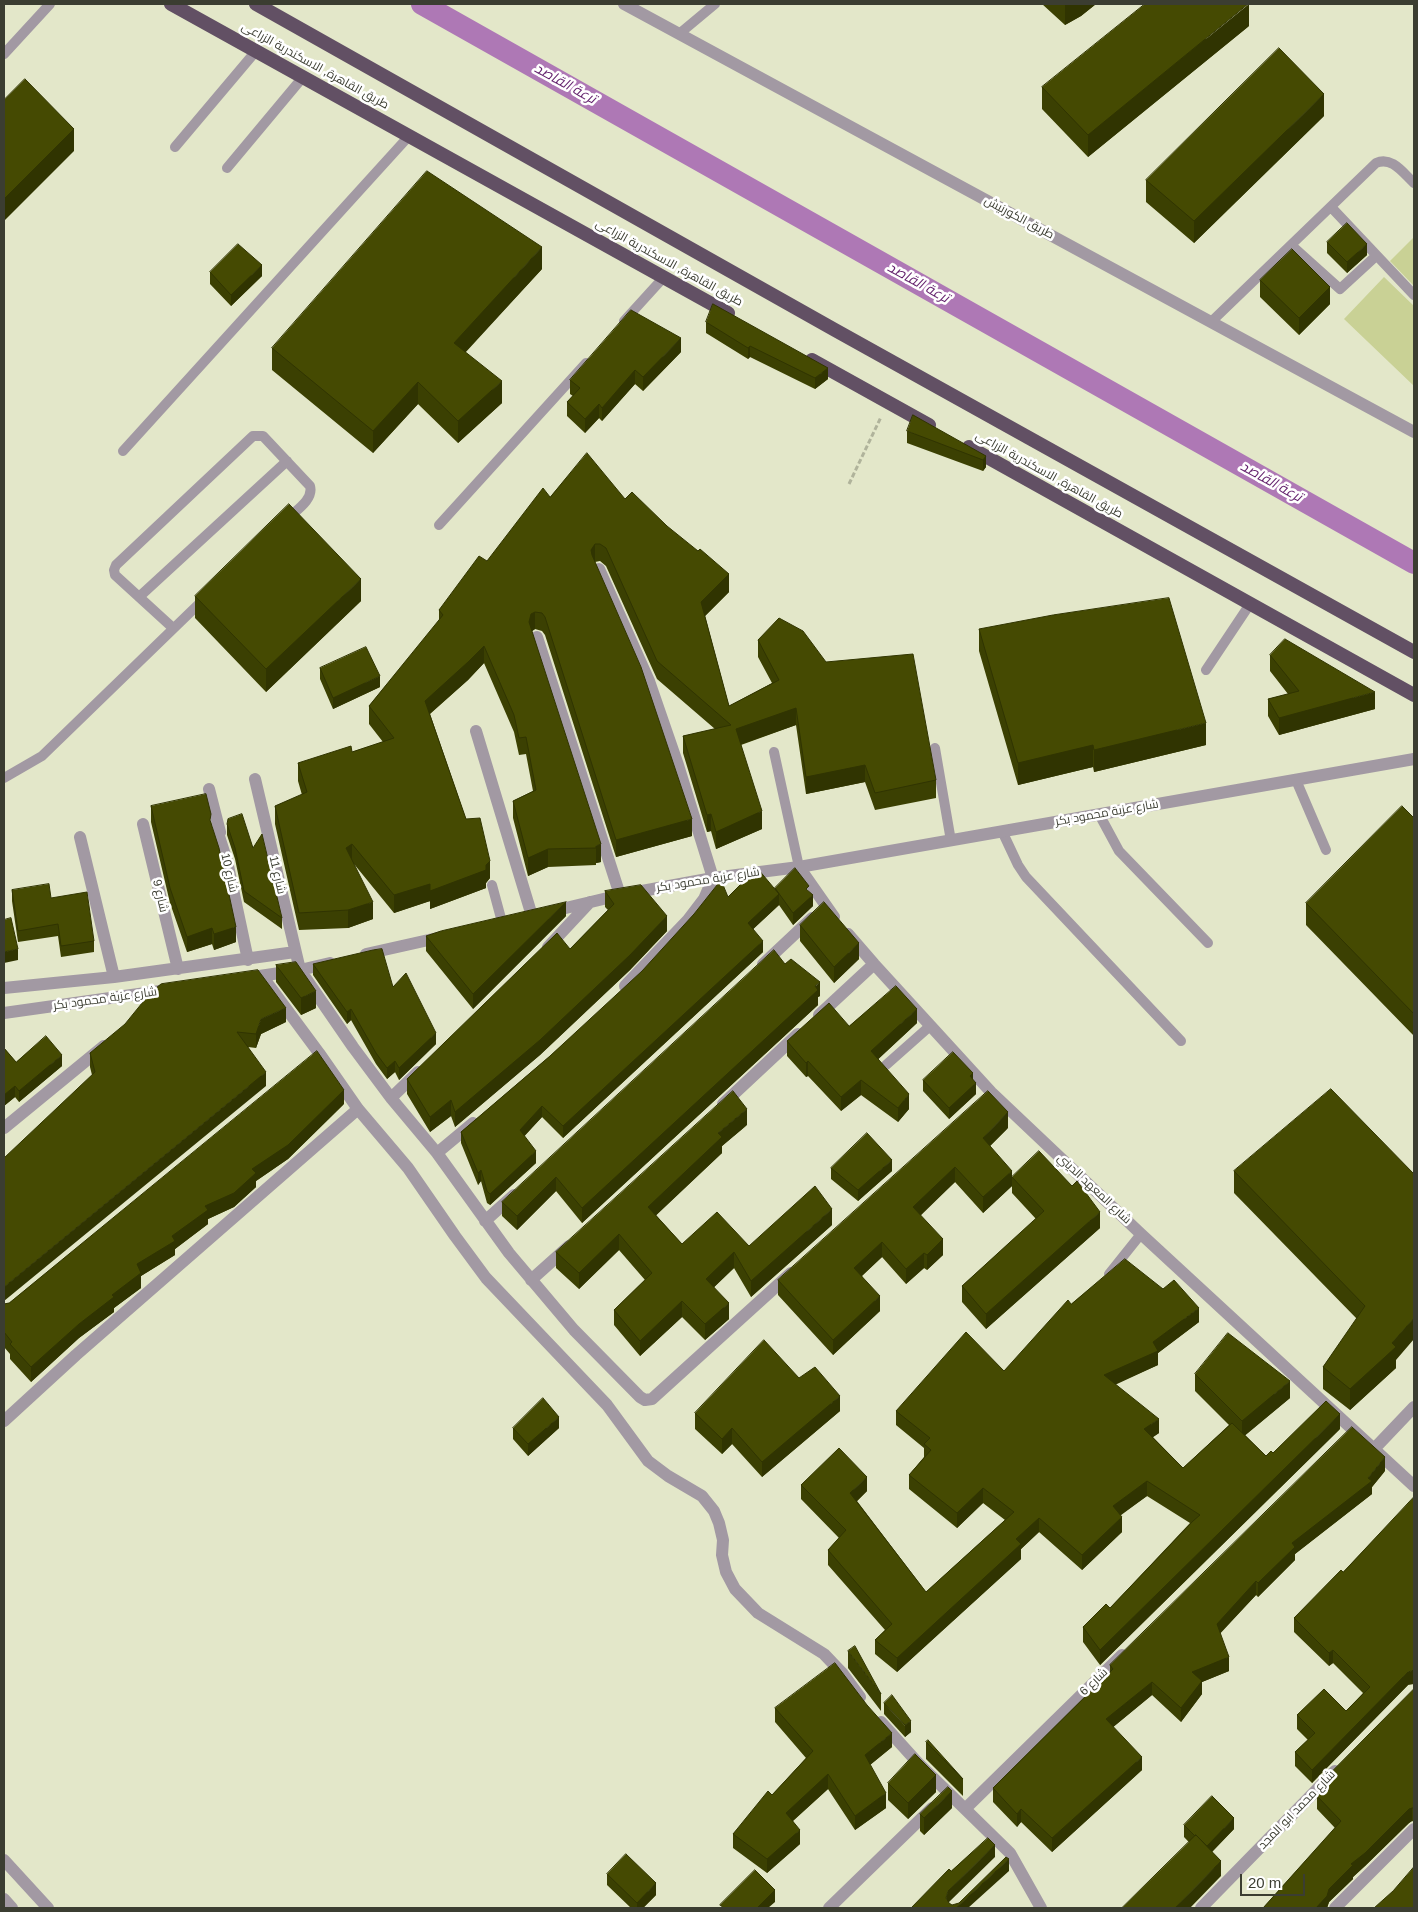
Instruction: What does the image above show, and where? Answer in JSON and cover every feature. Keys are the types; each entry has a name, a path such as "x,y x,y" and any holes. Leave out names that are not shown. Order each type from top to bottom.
{"highway":[{"name":"طريق القاهرة, الاسكندرية الزراعى","path":"171,4 737,318"},
{"name":"طريق القاهرة, الاسكندرية الزراعى","path":"256,4 835,330 1414,652"},
{"path":"802,354 943,433"},
{"name":"طريق القاهرة, الاسكندرية الزراعى","path":"960,442 1414,694"}],"street":[{"name":"طريق الكورنيش","path":"624,4 1414,432"},
{"path":"599,569 649,681 678,765 713,878 704,899 688,920 619,992"},
{"path":"536,637 620,895"},
{"path":"476,731 532,916"},
{"name":"شارع عزبة محمود بكر","path":"498,923 620,895 713,878 799,868 1414,759"},
{"name":"شارع 11","path":"255,779 300,970 391,1098 437,1153 485,1221 531,1280 574,1330 640,1398 645,1400 652,1399 799,1265"},
{"name":"شارع 10","path":"209,789 220,832 218,833 227,861 248,960"},
{"name":"شارع 9","path":"143,824 178,969"},
{"path":"80,837 114,977"},
{"name":"شارع المعهد الديني","path":"799,868 825,906 930,1026 987,1095 1141,1234 1349,1433 1374,1449 1414,1486"},
{"path":"539,956 590,902"},
{"path":"752,975 825,906"},
{"path":"230,980 300,970 456,933"},
{"name":"شارع عزبة محمود بكر","path":"4,988 114,977 295,952"},
{"path":"716,1111 874,964"},
{"path":"262,976 315,1056 408,1168 486,1278 607,1405 648,1461 668,1476 702,1496 714,1511 723,1540 722,1555 726,1572 735,1589 758,1612 824,1654 843,1674 871,1711 965,1809 1007,1857 1041,1908"},
{"name":"شارع عزبة محمود بكر","path":"5,1014 182,987"},
{"path":"140,1007 152,992"},
{"path":"4,1128 115,1035"},
{"path":"391,1098 426,1065"},
{"path":"4,1421 76,1355 358,1109"},
{"path":"437,1153 481,1116"},
{"path":"485,1221 522,1188"},
{"path":"531,1280 581,1235"},
{"path":"1374,1449 1414,1407"},
{"name":"شارع 6","path":"965,1809 1132,1645"},
{"name":"شارع محمد ابو المجد","path":"1200,1908 1345,1761"},
{"path":"829,1908 948,1792"},
{"path":"1334,1908 1414,1829"},
{"path":"4,1860 48,1908"},
{"path":"4,1899 12,1908"}],"lane":[{"path":"4,54 50,4"},
{"path":"679,34 715,4"},
{"path":"175,147 256,51"},
{"path":"227,168 303,77"},
{"path":"123,451 409,136"},
{"path":"1211,322 1376,164 1382,161 1392,163 1414,183"},
{"path":"1331,207 1414,295"},
{"path":"1290,245 1340,289 1376,256"},
{"path":"616,330 664,277"},
{"path":"439,525 590,359"},
{"path":"173,628 115,575 116,565 253,436 263,436 310,486 312,491 309,498 280,526"},
{"path":"140,597 287,461"},
{"path":"4,778 42,756 216,587"},
{"path":"1206,670 1250,604"},
{"path":"935,748 951,841"},
{"path":"774,752 799,868"},
{"path":"1296,780 1326,850"},
{"path":"1099,814 1120,851 1208,943"},
{"path":"1002,831 1018,865 1026,877 1181,1041"},
{"path":"492,885 498,923"},
{"path":"886,1064 930,1026"},
{"path":"1103,1280 1141,1234"}],"path":[{"path":"849,484 888,403"}],"green space":[{"path":"1414,237 1414,286 1390,261"},
{"path":"1384,277 1414,306 1414,386 1344,319"}],"building":[{"path":"1145,4 1248,4 1088,135 1042,87"},
{"path":"1279,48 1324,94 1194,221 1146,180"},
{"path":"25,79 74,129 4,199 4,100"},
{"path":"427,171 542,247 454,343 502,381 458,421 418,382 373,431 272,348"},
{"path":"1347,223 1367,244 1347,262 1327,242"},
{"path":"238,244 262,265 231,295 210,272"},
{"path":"1292,249 1330,287 1299,318 1260,280"},
{"path":"713,304 828,368 815,378 750,346 748,348 706,322"},
{"path":"631,310 681,338 643,377 635,370 602,408 599,404 585,419 567,402 580,388 570,380"},
{"path":"913,415 986,456 983,460 907,431"},
{"path":"587,453 625,499 632,492 667,526 698,551 700,549 729,574 701,602 729,706 779,680 758,640 779,618 803,631 826,662 913,654 936,780 875,793 865,765 806,777 796,708 736,729 762,811 716,832 711,814 707,815 683,736 731,725 657,661 606,548 600,544 595,544 591,550 592,555 641,667 692,819 616,840 545,617 542,613 535,612 531,614 529,622 601,844 596,846 596,848 548,849 528,858 513,801 536,790 526,737 519,738 514,715 484,646 425,701 466,819 480,818 490,861 486,865 486,870 430,891 430,884 394,895 352,844 346,848 373,902 348,910 299,913 275,806 307,792 298,763 351,746 352,752 394,738 369,706 443,615 439,610 479,556 487,561 543,488 550,497"},
{"path":"289,504 361,579 266,669 195,596"},
{"path":"1169,598 1206,723 1094,750 1093,745 1018,763 979,629 1053,615"},
{"path":"1285,639 1375,692 1279,718 1268,699 1299,691 1270,655"},
{"path":"366,647 380,676 333,698 320,668"},
{"path":"206,794 211,814 210,820 219,848 236,927 214,934 212,928 187,937 170,888 151,806"},
{"path":"1402,806 1414,818 1414,1014 1306,903"},
{"path":"242,814 253,848 262,834 282,918 244,891 235,848 227,824 228,819"},
{"path":"795,868 809,886 806,889 813,895 793,913 775,888"},
{"path":"758,869 779,894 748,923 763,941 563,1126 542,1106 520,1130 536,1151 490,1194 487,1191 481,1170 478,1173 461,1132 550,1056 642,971 694,914 721,880 728,897"},
{"path":"49,884 51,898 87,892 94,941 61,946 58,924 18,931 12,890"},
{"path":"641,885 667,916 630,955 540,1040 455,1112 451,1100 430,1117 407,1079 557,933 570,949 614,904 605,891"},
{"path":"566,902 473,994 426,936 441,931"},
{"path":"824,902 859,943 834,967 800,925"},
{"path":"11,918 18,949 4,952 4,920"},
{"path":"382,949 393,987 406,973 436,1033 399,1068 395,1061 387,1068 376,1053 351,1009 347,1012 313,964"},
{"path":"774,950 785,964 791,959 820,982 815,986 818,990 582,1208 556,1177 517,1216 502,1202"},
{"path":"296,962 316,991 301,998 276,965"},
{"path":"258,970 286,1008 261,1019 256,1034 237,1032 266,1072 4,1287 4,1158 95,1072 90,1053 125,1024 151,992 161,984"},
{"path":"896,986 917,1009 871,1051 909,1094 898,1108 861,1080 841,1097 808,1061 806,1063 787,1041 829,1003 849,1026"},
{"path":"46,1036 62,1055 19,1091 15,1086 4,1095 4,1048 16,1062"},
{"path":"317,1051 344,1090 288,1145 252,1169 256,1173 234,1193 205,1206 208,1210 172,1236 175,1241 137,1264 141,1273 112,1295 114,1297 79,1324 31,1367 10,1344 12,1342 4,1332 4,1304 9,1303"},
{"path":"953,1052 973,1073 970,1076 976,1083 949,1108 923,1080"},
{"path":"1331,1089 1414,1174 1414,1318 1392,1343 1396,1347 1350,1389 1323,1367 1365,1306 1234,1171"},
{"path":"733,1091 747,1109 718,1133 722,1137 648,1207 682,1244 717,1212 749,1246 815,1186 832,1209 751,1281 734,1252 706,1279 729,1303 705,1324 682,1301 640,1341 614,1310 652,1273 619,1234 579,1273 556,1252"},
{"path":"988,1091 1008,1112 983,1138 1012,1171 983,1197 955,1167 913,1207 943,1239 927,1255 924,1253 906,1269 882,1242 854,1268 880,1296 833,1340 778,1280"},
{"path":"867,1133 892,1160 858,1190 831,1168"},
{"path":"1039,1151 1072,1186 1077,1181 1100,1212 986,1314 962,1286 1044,1211 1012,1177"},
{"path":"1125,1259 1163,1289 1174,1280 1199,1308 1153,1342 1158,1351 1104,1375 1159,1419 1144,1429 1183,1468 1232,1423 1266,1456 1271,1451 1273,1453 1326,1401 1340,1414 1100,1650 1083,1627 1106,1604 1110,1608 1200,1515 1147,1481 1113,1506 1122,1517 1082,1555 1039,1518 1016,1539 1021,1544 897,1658 875,1640 892,1624 828,1550 846,1530 801,1485 839,1448 867,1477 850,1493 926,1592 1014,1512 983,1488 957,1513 909,1475 931,1450 924,1444 930,1438 896,1411 966,1332 1004,1371 1068,1300 1071,1304"},
{"path":"1228,1333 1290,1381 1242,1421 1195,1374"},
{"path":"764,1340 799,1378 815,1367 840,1396 762,1462 732,1428 722,1439 695,1413"},
{"path":"543,1398 559,1417 528,1444 513,1428"},
{"path":"1352,1427 1385,1457 1368,1478 1372,1481 1292,1543 1295,1547 1258,1583 1256,1581 1217,1624 1229,1657 1192,1672 1202,1681 1181,1708 1152,1682 1106,1719 1142,1757 1052,1838 1021,1809 1017,1814 993,1788 1113,1669 1110,1665"},
{"path":"1414,1497 1414,1670 1408,1672 1312,1770 1295,1752 1315,1733 1297,1715 1324,1689 1346,1711 1370,1687 1333,1650 1329,1653 1294,1618 1341,1570 1343,1572"},
{"path":"855,1646 881,1694 848,1651"},
{"path":"835,1663 867,1705 892,1733 865,1755 886,1793 855,1816 828,1774 786,1813 800,1830 767,1859 733,1834 768,1791 772,1795 813,1751 775,1708"},
{"path":"1414,1689 1414,1808 1409,1809 1365,1853 1351,1864 1353,1865 1329,1889 1327,1896 1316,1908 1263,1908 1341,1821 1317,1796 1327,1786 1323,1781"},
{"path":"892,1695 911,1721 905,1725 884,1703"},
{"path":"928,1740 963,1779 926,1742"},
{"path":"915,1754 936,1775 908,1803 888,1783"},
{"path":"948,1787 952,1791 924,1818 920,1814"},
{"path":"1212,1796 1234,1818 1207,1846 1184,1825"},
{"path":"1196,1835 1221,1861 1175,1908 1122,1908"},
{"path":"988,1838 995,1845 948,1891 946,1898 949,1903 952,1905 959,1903 1006,1857 1009,1859 956,1908 911,1908 949,1869 951,1871"},
{"path":"626,1854 656,1883 637,1903 607,1874"},
{"path":"1414,1867 1414,1908 1374,1908 1393,1891"},
{"path":"755,1870 775,1890 757,1908 724,1908 720,1905"}],"waterway":[{"name":"ترعة القاصد","path":"422,4 1414,563"}]}
